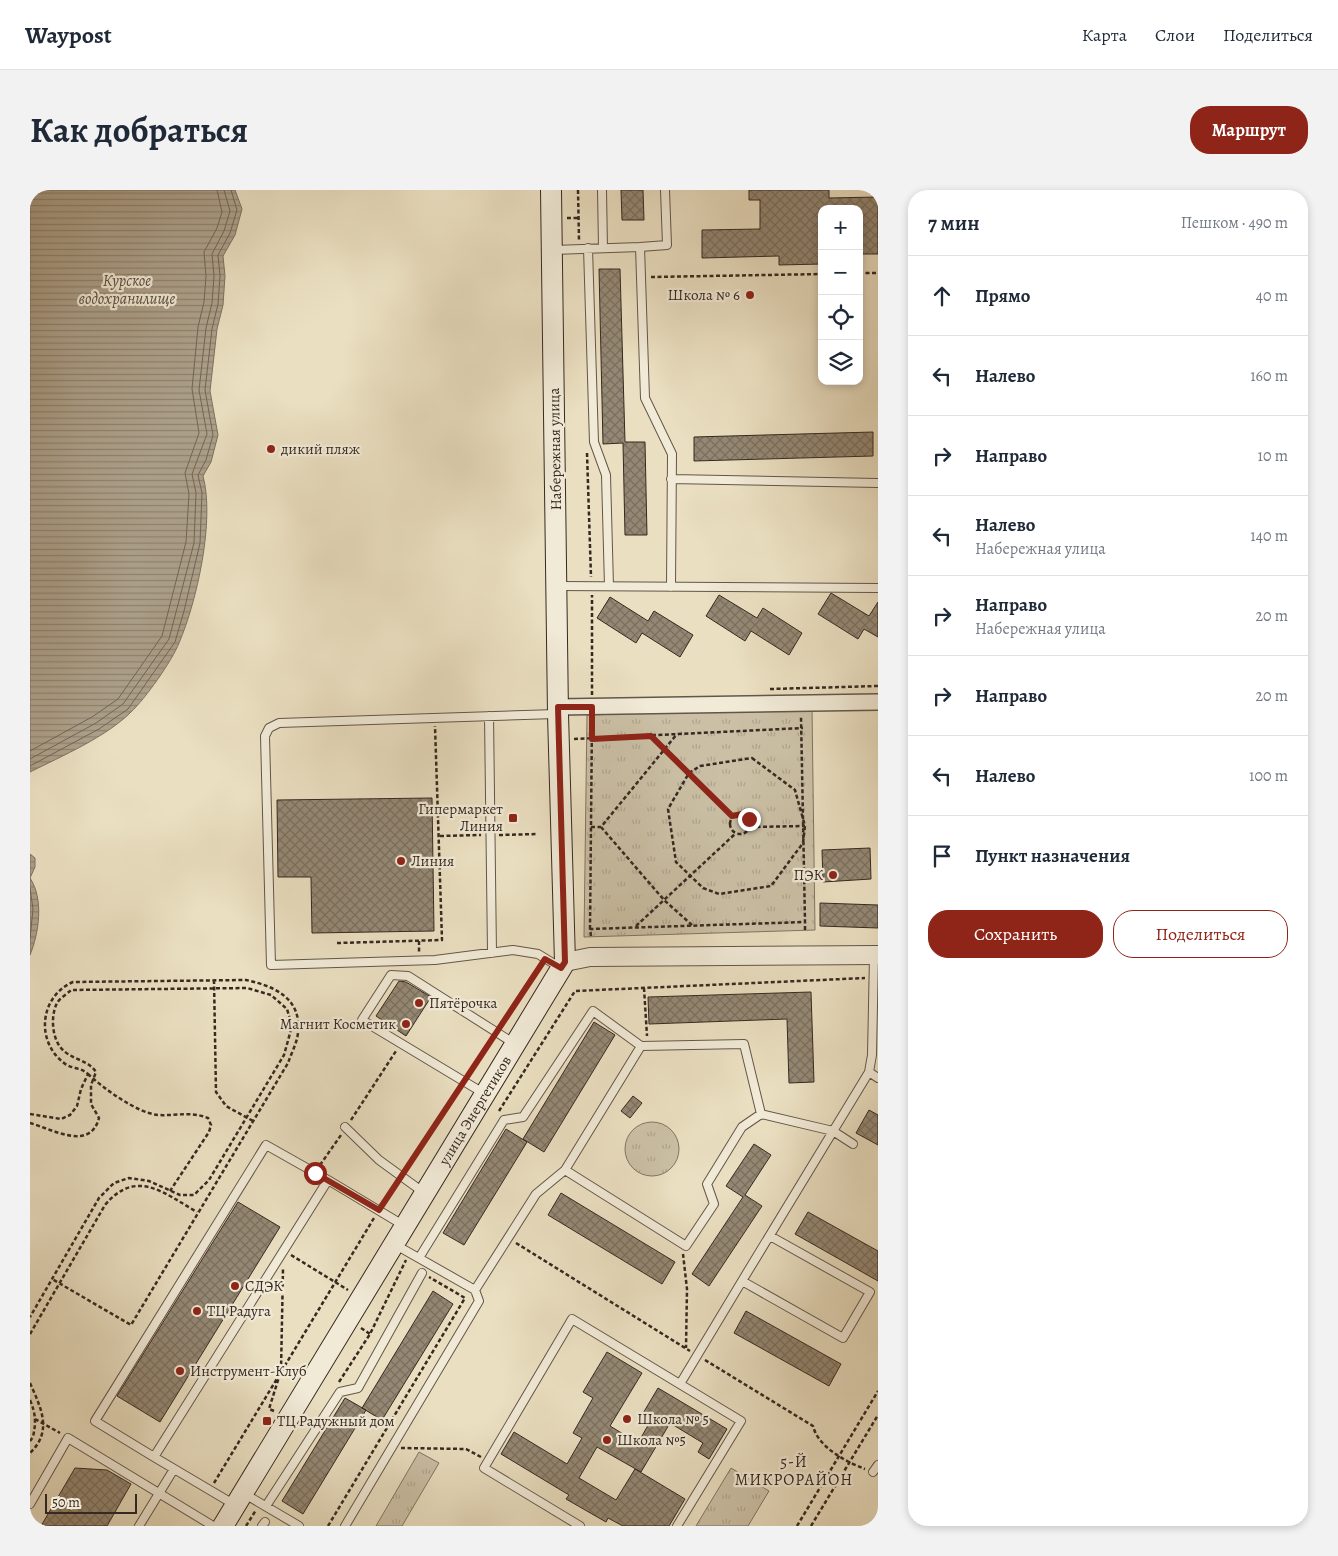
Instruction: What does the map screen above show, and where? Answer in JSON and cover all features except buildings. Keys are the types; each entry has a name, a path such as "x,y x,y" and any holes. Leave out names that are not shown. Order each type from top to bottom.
{"main road":[{"name":"Набережная улица","path":"551,190 558,586 557,963"},
{"name":"улица Энергетиков","path":"223,1526 251,1502 402,1248 405,1226 515,1044 557,963"}],"street":[{"path":"558,711 592,707 878,702"},
{"path":"557,963 590,957 876,955"}],"lane":[{"path":"602,190 603,248"},
{"path":"552,250 667,245 665,190"},
{"path":"640,247 645,398 672,454 671,587"},
{"path":"588,248 594,442 606,475 609,586"},
{"path":"671,479 878,484"},
{"path":"558,586 878,588"},
{"path":"557,963 538,954 513,950 420,960 271,965 265,736 269,728 278,723 489,716 558,711"},
{"path":"489,716 492,953"},
{"path":"680,1384 869,1072 872,1055 873,977 876,955"},
{"path":"485,1094 362,1020 391,975 408,976 515,1044"},
{"path":"419,1258 504,1120 523,1117 593,1011 644,1046 744,1044 760,1114"},
{"path":"475,1290 536,1194 565,1170 644,1046"},
{"path":"869,1072 878,1078"},
{"path":"565,1170 686,1246 714,1204 707,1184 742,1127 760,1114 834,1131 853,1144"},
{"path":"346,1127 378,1160 424,1194"},
{"path":"299,1526 251,1502 210,1489 95,1421 266,1145 405,1226"},
{"path":"154,1457 328,1180"},
{"path":"742,1281 843,1338 870,1292 770,1236"},
{"path":"345,1526 479,1301 475,1290 402,1248"},
{"path":"251,1502 340,1392 358,1388 422,1273"},
{"path":"580,1526 484,1468 572,1319 741,1420 677,1526"},
{"path":"30,1504 68,1438 213,1526"},
{"path":"873,1472 878,1465"},
{"path":"139,1526 174,1469"}],"path":[{"path":"578,190 579,248"},
{"path":"863,273 878,273"},
{"path":"641,277 818,274"},
{"path":"586,447 592,586 591,936"},
{"path":"801,715 805,826 805,930"},
{"path":"337,943 442,940 434,718"},
{"path":"592,739 802,728"},
{"path":"601,827 677,734"},
{"path":"651,736 732,816"},
{"path":"752,758 795,790 805,826 803,843 771,886 719,894 703,888 676,862 668,809 689,773 700,766 752,758"},
{"path":"732,816 742,814 747,817 750,827"},
{"path":"732,816 729,822 730,830 735,834 745,834 750,827"},
{"path":"750,827 805,826"},
{"path":"591,827 601,827 664,900 693,926"},
{"path":"635,927 735,834"},
{"path":"590,929 805,922"},
{"path":"419,940 420,960"},
{"path":"210,1489 379,1210 498,1033 557,963"},
{"path":"496,1118 575,991 873,977"},
{"path":"214,980 216,1092 226,1106 253,1121"},
{"path":"52,1279 131,1325 288,1063 298,1033 297,1018 284,994 268,985 246,980 73,982 65,986 52,998 45,1015 47,1042 53,1052 65,1064 84,1070 94,1079 133,1105 156,1115 190,1114 208,1118 211,1125 209,1132 170,1190"},
{"path":"30,1123 74,1138 86,1135 96,1127 99,1118 91,1104 91,1085 96,1072 92,1065 62,1050 55,1034 52,1019 57,1002 71,990 247,988 271,995 287,1009 292,1026 284,1055 209,1180 194,1195 180,1195 150,1181 129,1178 114,1183 99,1198 30,1317"},
{"path":"644,988 644,1046"},
{"path":"315,1173 402,1044"},
{"path":"30,1114 61,1119 70,1115 77,1106 81,1089 88,1074"},
{"path":"30,1334 105,1204 115,1192 138,1184 159,1190 197,1212"},
{"path":"682,1243 687,1289 686,1348"},
{"path":"339,1382 370,1334 404,1262 402,1248"},
{"path":"284,1250 354,1294"},
{"path":"275,1412 269,1409 281,1372 284,1250"},
{"path":"328,1526 465,1298 404,1262"},
{"path":"30,1383 41,1408 44,1424 41,1441 30,1453"},
{"path":"797,1526 878,1391"},
{"path":"30,1400 36,1420 33,1438 30,1441"},
{"path":"811,1526 878,1415"},
{"path":"36,1420 68,1438"},
{"path":"375,1448 466,1449 487,1461"},
{"path":"246,1526 251,1502"}],"green space":[{"path":"812,708 815,930 584,937 587,715"},
{"path":"647,1122 657,1122 667,1126 675,1134 679,1149 675,1164 667,1172 657,1176 647,1176 637,1172 629,1164 625,1154 625,1144 629,1134 637,1126"},
{"path":"419,1452 439,1463 402,1526 376,1526"},
{"path":"731,1468 769,1491 748,1526 696,1526"}],"water":[{"name":"Курское водохранилище","path":"30,190 235,190 242,209 235,235 223,256 225,276 223,305 217,329 210,391 218,435 211,462 203,476 207,515 205,537 198,583 186,626 176,651 158,679 131,712 96,738 30,772"},
{"path":"30,854 35,858 35,867 30,878"},
{"path":"30,878 37,896 39,916 36,937 30,955"}],"place":[{"name":"Школа № 6","path":"750,295"},
{"name":"дикий пляж","path":"271,449"},
{"name":"Гипермаркет Линия","path":"513,818"},
{"name":"Линия","path":"401,861"},
{"name":"ПЭК","path":"833,875"},
{"name":"Пятёрочка","path":"419,1003"},
{"name":"Магнит Косметик","path":"406,1024"},
{"name":"СДЭК","path":"235,1286"},
{"name":"ТЦ Радуга","path":"197,1311"},
{"name":"Инструмент-Клуб","path":"180,1371"},
{"name":"Школа № 5","path":"627,1419"},
{"name":"ТЦ Радужный дом","path":"267,1421"},
{"name":"Школа №5","path":"607,1440"}],"district":[{"name":"5-Й МИКРОРАЙОН","path":"794,1471"}],"route":[{"path":"315,1173 379,1210 545,959 561,968 565,962 558,707 592,707 592,739 651,736 732,816 742,814 749,819"}]}
